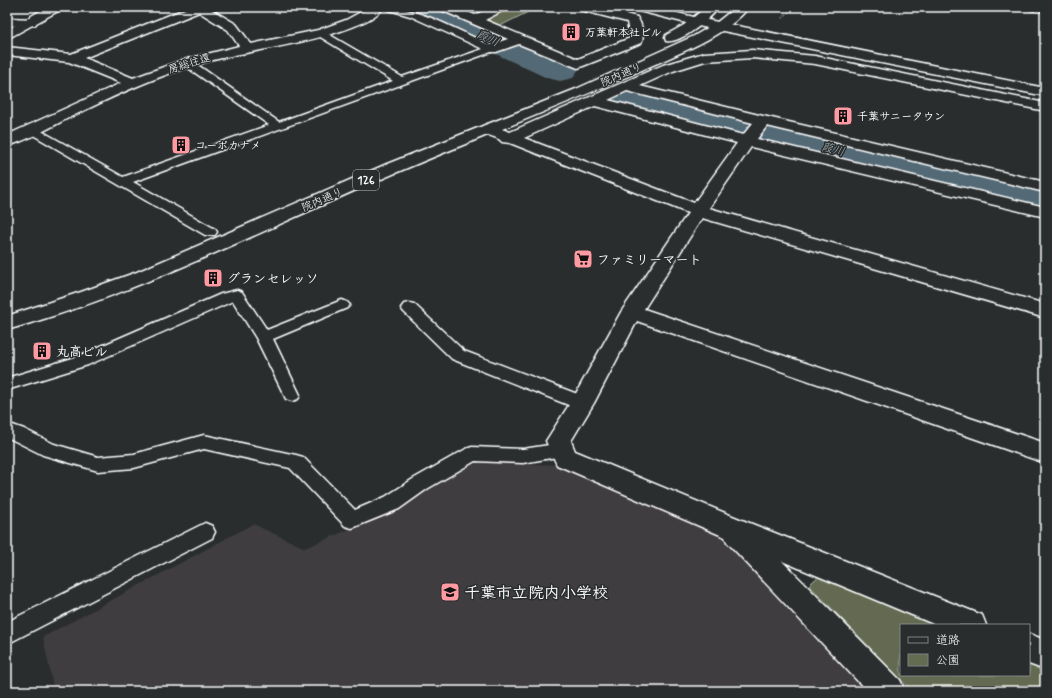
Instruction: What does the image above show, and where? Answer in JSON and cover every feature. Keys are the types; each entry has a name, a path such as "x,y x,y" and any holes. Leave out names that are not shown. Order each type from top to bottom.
{"main road":[{"path":"7,35 56,7"},
{"path":"72,58 200,7 232,27 247,48"},
{"name":"房総往還","path":"7,141 134,83 188,63 342,27 378,7"},
{"path":"445,7 578,64 636,40 636,30 633,20 584,7"},
{"path":"475,20 500,7"},
{"path":"639,7 698,22 1045,92"},
{"name":"126","path":"698,22 713,7"},
{"name":"126","path":"720,26 743,7"},
{"path":"7,22 31,22"},
{"name":"院内通り","path":"7,308 129,267 652,48 682,34 698,22"},
{"name":"院内通り","path":"7,323 88,297 144,276 386,170 581,92 674,51 699,39 720,26"},
{"path":"490,49 520,39"},
{"path":"7,51 72,58 134,83"},
{"path":"508,138 668,68 704,57 752,54 815,60 1045,107"},
{"path":"627,87 755,131 1045,212"},
{"path":"595,101 1045,187"},
{"path":"488,130 698,211 1045,311"},
{"path":"755,131 698,211 631,312 582,403 558,441 566,458 732,528 968,624"},
{"path":"631,312 1045,453"},
{"path":"732,528 889,691"},
{"path":"1030,649 1045,655"}],"lane":[{"path":"389,7 413,14 490,49"},
{"path":"320,33 401,81"},
{"path":"122,182 490,49"},
{"path":"188,63 276,126"},
{"path":"32,130 210,232"},
{"path":"7,384 82,361 226,297 237,295 264,337 292,395"},
{"path":"264,337 342,305"},
{"path":"409,308 458,355 582,403"},
{"path":"7,430 49,450 98,464 134,461 204,442 296,462 352,520 392,503 420,484 472,454 523,456 562,450"},
{"path":"7,633 205,532"}],"path":[{"path":"780,21 794,7"}],"shaded area":[{"name":"千葉市立院内小学校","path":"470,461 557,465 719,534 867,691 54,691 43,637 253,524 305,548 395,510"}],"green space":[{"path":"505,7 538,7 498,27 484,21 483,18"},
{"path":"823,572 945,624 900,624 900,676 1030,676 1030,660 1045,667 1045,691 912,691 809,585"}],"waterway":[{"name":"葭川","path":"416,7 431,11 560,70"},
{"name":"葭川","path":"621,97 1045,200"}],"railway":[{"path":"1013,7 1045,12"}],"place":[{"name":"万葉軒本社ビル","path":"571,32"},
{"name":"千葉サニータウン","path":"843,116"},
{"name":"コーポカナメ","path":"181,145"},
{"name":"ファミリーマート","path":"583,259"},
{"name":"グランセレッソ","path":"213,278"},
{"name":"丸高ビル","path":"42,351"},
{"name":"千葉市立院内小学校","path":"450,592"}]}
